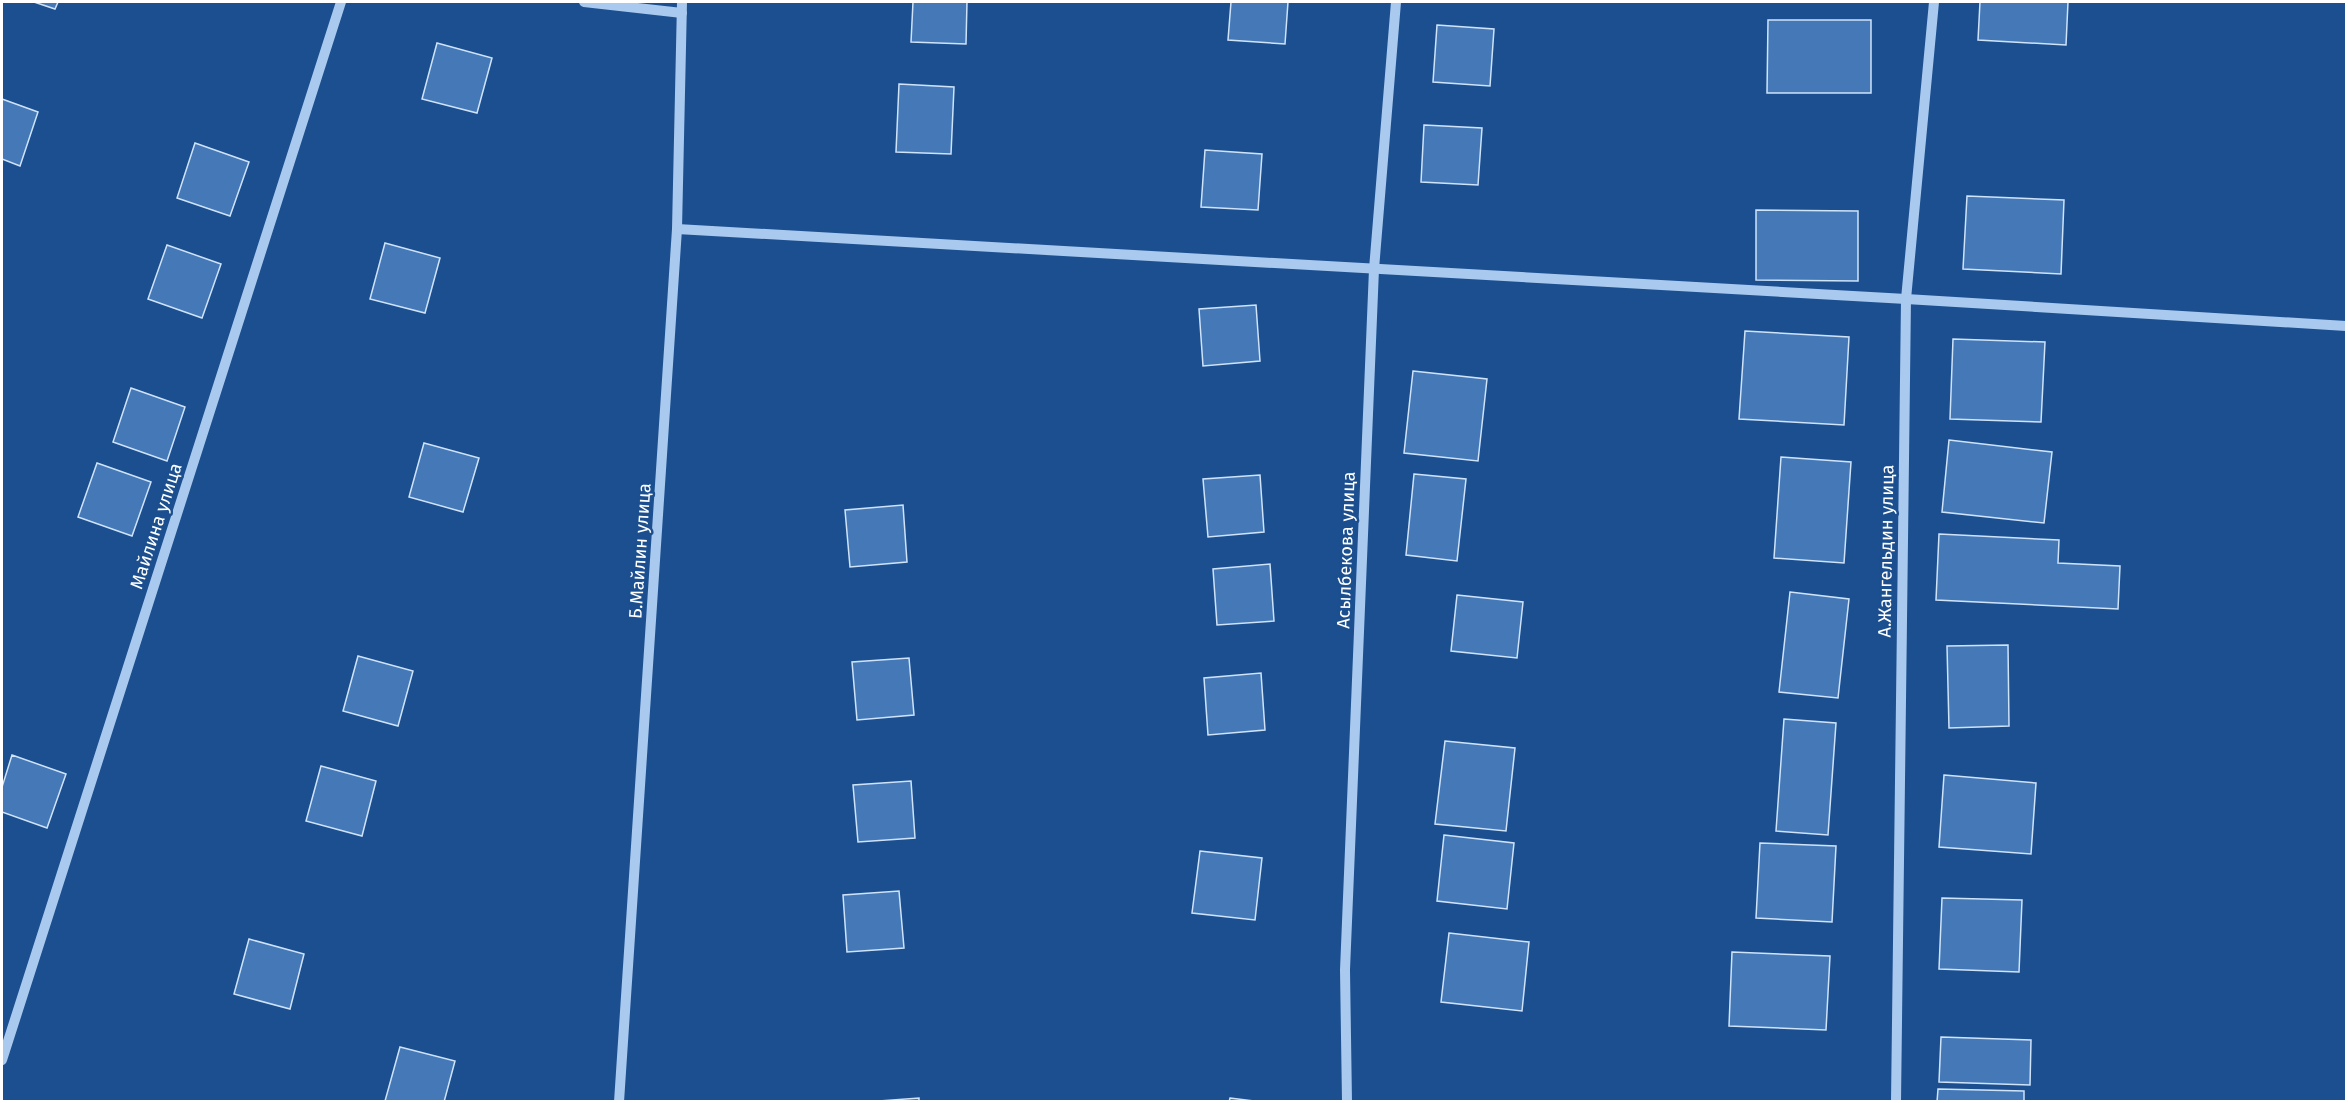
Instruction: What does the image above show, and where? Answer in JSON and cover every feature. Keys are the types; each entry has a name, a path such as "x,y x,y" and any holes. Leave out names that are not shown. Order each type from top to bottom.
{"street":[{"name":"Майлина улица","path":"2,1060 341,2"},
{"path":"584,2 682,13"},
{"name":"Б.Майлин улица","path":"619,1101 677,229 682,2"},
{"name":"Асылбекова улица","path":"1347,1101 1345,970 1374,269 1396,2"},
{"name":"А.Жангельдин улица","path":"1896,1101 1906,298 1934,2"},
{"path":"677,229 1906,298 2346,326"}],"building":[{"path":"34,2 58,2 55,9"},
{"path":"913,2 967,2 966,44 911,42"},
{"path":"1231,2 1288,2 1285,44 1228,40"},
{"path":"1980,2 2068,2 2066,45 1978,40"},
{"path":"1768,20 1871,20 1871,93 1767,93"},
{"path":"1437,25 1494,29 1490,86 1433,82"},
{"path":"437,43 492,58 477,113 422,99"},
{"path":"899,84 954,87 951,154 896,152"},
{"path":"2,99 38,112 20,166 2,159"},
{"path":"1424,125 1482,128 1478,185 1421,182"},
{"path":"195,143 249,162 230,216 177,198"},
{"path":"1205,150 1262,154 1258,210 1201,207"},
{"path":"1967,196 2064,200 2061,274 1963,269"},
{"path":"1756,210 1858,211 1858,281 1756,280"},
{"path":"385,243 440,258 425,313 370,299"},
{"path":"167,245 221,264 202,318 148,299"},
{"path":"1256,305 1260,361 1203,366 1199,309"},
{"path":"1745,331 1849,337 1844,425 1739,419"},
{"path":"1953,339 2045,342 2041,422 1950,419"},
{"path":"1413,371 1487,379 1478,461 1404,453"},
{"path":"131,388 185,407 167,461 113,442"},
{"path":"1949,440 2052,452 2044,523 1942,512"},
{"path":"424,443 479,458 463,512 409,497"},
{"path":"1781,457 1851,462 1844,563 1774,558"},
{"path":"97,463 151,482 132,536 78,517"},
{"path":"1414,474 1466,479 1457,561 1406,555"},
{"path":"1260,475 1264,532 1208,537 1203,479"},
{"path":"903,505 907,562 850,567 845,510"},
{"path":"1939,534 2059,540 2058,563 2120,566 2118,609 1936,600"},
{"path":"1270,564 1274,621 1217,625 1213,569"},
{"path":"1790,592 1849,599 1838,698 1779,692"},
{"path":"1457,595 1523,602 1517,658 1451,651"},
{"path":"2008,645 2009,726 1949,728 1947,646"},
{"path":"358,656 413,671 398,726 343,711"},
{"path":"909,658 914,715 857,720 852,662"},
{"path":"1261,673 1265,730 1208,735 1204,678"},
{"path":"1784,719 1836,723 1828,835 1776,831"},
{"path":"1445,741 1515,748 1506,831 1435,824"},
{"path":"12,755 66,774 47,828 2,812 2,787"},
{"path":"321,766 376,781 362,836 306,821"},
{"path":"1944,775 2036,783 2031,854 1939,847"},
{"path":"911,781 915,838 858,842 853,785"},
{"path":"1444,835 1514,843 1507,909 1437,901"},
{"path":"1760,843 1836,846 1832,922 1756,918"},
{"path":"1200,851 1262,858 1255,920 1192,913"},
{"path":"899,891 904,948 847,952 843,895"},
{"path":"1942,898 2022,900 2019,972 1939,969"},
{"path":"1449,933 1529,942 1522,1011 1441,1002"},
{"path":"249,939 304,954 290,1009 234,994"},
{"path":"1732,952 1830,956 1826,1030 1729,1026"},
{"path":"1941,1037 2031,1040 2030,1085 1939,1082"},
{"path":"400,1047 455,1061 444,1102 385,1101"},
{"path":"1938,1089 2024,1091 2024,1102 1937,1102"},
{"path":"919,1098 919,1102 865,1102"},
{"path":"1230,1098 1262,1102 1229,1102"}]}
